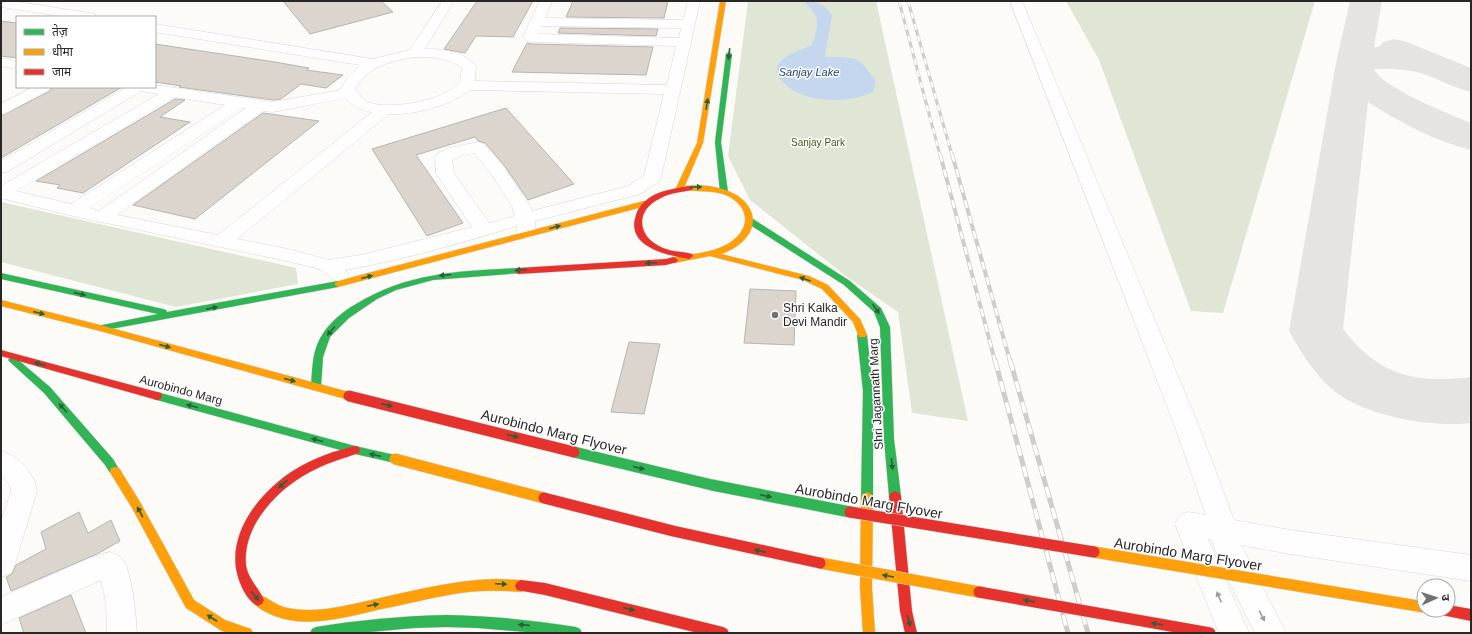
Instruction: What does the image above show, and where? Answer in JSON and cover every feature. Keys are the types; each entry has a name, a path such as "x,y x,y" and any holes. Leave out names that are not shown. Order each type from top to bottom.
{"main road":[{"path":"680,188 700,143 723,1"},
{"path":"724,192 718,142 730,48"},
{"path":"1,303 100,328 316,387 318,361 324,339 342,318 363,302 395,286 435,276 666,262 689,256 712,254 728,249 740,241 748,231 750,221 747,209 738,199 724,192 703,187 680,188 661,194 646,203 613,211 524,227 477,248 348,282 100,328"},
{"path":"646,203 639,212 637,222 639,232 646,242 657,249 672,254 689,256"},
{"name":"Shri Jagannath Marg","path":"750,221 847,283 878,310 885,327 889,439 906,611 911,633"},
{"path":"477,248 469,264 484,272"},
{"name":"Shri Jagannath Marg","path":"712,254 806,278 824,287 849,311 857,321 863,336 868,391 866,588 869,633"},
{"path":"1,276 174,315"},
{"path":"5,355 47,390 109,462 136,505 190,604 222,625 247,633"},
{"name":"Aurobindo Marg","path":"5,355 355,450"},
{"name":"Aurobindo Marg Flyover","path":"316,387 675,477 803,504 1416,606"},
{"path":"723,633 545,589 523,585 494,584 458,588 335,613 307,617 281,613 261,603 247,587 240,568 242,545 250,523 265,502 284,483 306,468 330,456 355,450 673,531 801,560 1210,633"},
{"path":"1456,612 1471,615"},
{"path":"316,633 350,627 456,619 552,627 576,633"}],"street":[{"path":"415,53 448,1"},
{"path":"546,1 530,36 537,39 684,42"},
{"path":"1,193 102,218 288,255 329,266 366,260 483,230 524,227 634,190 652,178 694,1"},
{"path":"1016,1 1186,424 1220,518 1222,531 1229,552 1271,633"},
{"path":"56,12 76,2"},
{"path":"1,3 83,16"},
{"path":"537,22 689,24"},
{"path":"156,28 374,63"},
{"path":"466,85 469,76 469,67 460,59 446,54 415,53 392,57 374,63 363,69 352,79 348,89 356,101 369,107 385,109 421,106 448,97 466,85 673,90"},
{"path":"1,62 16,65"},
{"path":"1,110 42,88"},
{"path":"1,168 136,88"},
{"path":"148,88 273,107 351,93"},
{"path":"1,193 172,92"},
{"path":"73,211 239,103"},
{"path":"102,218 260,106"},
{"path":"221,242 385,109"},
{"path":"483,230 478,220 445,172 443,158 455,152 478,147 485,154 522,206 524,227"},
{"path":"1,175 23,180"},
{"path":"99,194 128,199"},
{"path":"329,266 348,282"},
{"path":"1,461 22,478 24,483 24,491 1,564"},
{"path":"1234,633 1188,524 1222,531 1471,568"},
{"path":"1,611 100,567 110,565 113,568 120,602 122,633"}],"green space":[{"name":"Sanjay Park","path":"748,1 876,1 968,421 912,413 898,312 847,277 750,200 728,156"},
{"path":"1066,1 1315,1 1223,313 1191,311 1099,60"},
{"path":"1,202 296,268 298,284 176,307 1,262"}],"water":[{"name":"Sanjay Lake","path":"804,1 821,4 830,12 832,16 825,55 826,57 855,59 862,63 876,81 873,92 851,99 826,100 802,95 783,82 778,74 778,65 784,58 812,45 814,38 817,26 816,17"}],"building":[{"path":"283,1 381,1 393,12 310,34"},
{"path":"477,1 533,1 513,37 476,36 465,53 444,49"},
{"path":"573,1 668,1 664,18 566,17"},
{"path":"1,21 16,23 16,58 1,56"},
{"path":"560,28 658,29 656,36 558,33"},
{"path":"527,43 653,47 646,75 512,72"},
{"path":"156,44 275,62 309,68 306,70 343,75 326,88 301,84 281,99 273,100 179,87 181,86 156,82"},
{"path":"52,88 120,88 1,158 1,116 50,91"},
{"path":"175,99 185,100 160,117 190,122 83,193 57,188 60,185 36,181"},
{"path":"506,108 574,184 528,200 504,165 485,143 478,141 475,137 416,155 463,223 427,236 372,149"},
{"path":"263,113 319,121 195,219 133,205"},
{"path":"750,289 796,291 794,345 744,343"},
{"path":"629,342 660,344 644,414 611,412"},
{"path":"79,512 88,533 111,520 120,541 97,554 11,591 6,577 12,574 16,565 46,549 41,532"},
{"path":"71,595 86,633 24,633 19,618"}],"taxiway":[{"path":"1354,63 1366,1"},
{"path":"1395,49 1471,81"},
{"path":"1354,63 1372,58 1391,58 1428,64"},
{"path":"1354,63 1360,77 1369,86 1381,94 1412,111 1471,138"},
{"path":"1354,63 1316,331 1342,365 1354,376 1372,387 1385,392 1414,399 1445,402 1471,400"}],"railway":[{"path":"899,1 940,155"},
{"path":"908,1 952,155"},
{"path":"940,154 995,361"},
{"path":"952,154 1010,361"},
{"path":"995,360 1068,633"},
{"path":"1010,360 1088,633"}],"traffic: fast":[{"path":"724,192 718,142 729,54"},
{"path":"750,221 847,283 878,310 885,327 889,439 895,496"},
{"path":"316,387 318,357 321,345 327,335 333,326 346,315 374,297 393,288 433,278 474,273 518,271"},
{"path":"1,276 163,312"},
{"path":"100,328 338,284"},
{"path":"862,335 868,391 867,497"},
{"path":"13,360 47,390 115,471"},
{"path":"157,396 355,450 395,459"},
{"path":"574,452 712,485 850,512"},
{"path":"316,633 382,624 446,621 510,624 576,633"}],"traffic: slow":[{"path":"680,188 700,143 723,1"},
{"path":"674,260 714,253 729,247 744,236 749,225 747,211 742,203 736,198 718,190 689,188"},
{"path":"338,284 647,203"},
{"path":"712,254 806,278 825,287 857,321 862,335"},
{"path":"1,303 100,328 349,396"},
{"path":"395,459 544,498"},
{"path":"115,471 136,505 190,604 222,625 247,633"},
{"path":"867,497 866,588 869,633"},
{"path":"1094,552 1416,606"},
{"path":"820,563 979,592"},
{"path":"258,600 269,608 282,613 299,616 316,616 357,609 455,588 488,585 521,586"}],"traffic: jam":[{"path":"689,188 664,194 649,201 640,213 638,220 638,227 644,240 655,248 669,253 689,256"},
{"path":"518,271 666,262 674,260"},
{"path":"1,353 157,396"},
{"path":"349,396 574,452"},
{"path":"258,600 246,583 240,566 241,548 247,530 256,513 283,484 298,473 326,459 355,450"},
{"path":"895,496 906,611 911,633"},
{"path":"544,498 673,531 820,563"},
{"path":"850,512 1094,552"},
{"path":"521,586 545,589 723,633"},
{"path":"979,592 1210,633"},
{"path":"1456,612 1471,615"}],"place":[{"name":"Shri Kalka Devi Mandir","path":"775,315"}]}
